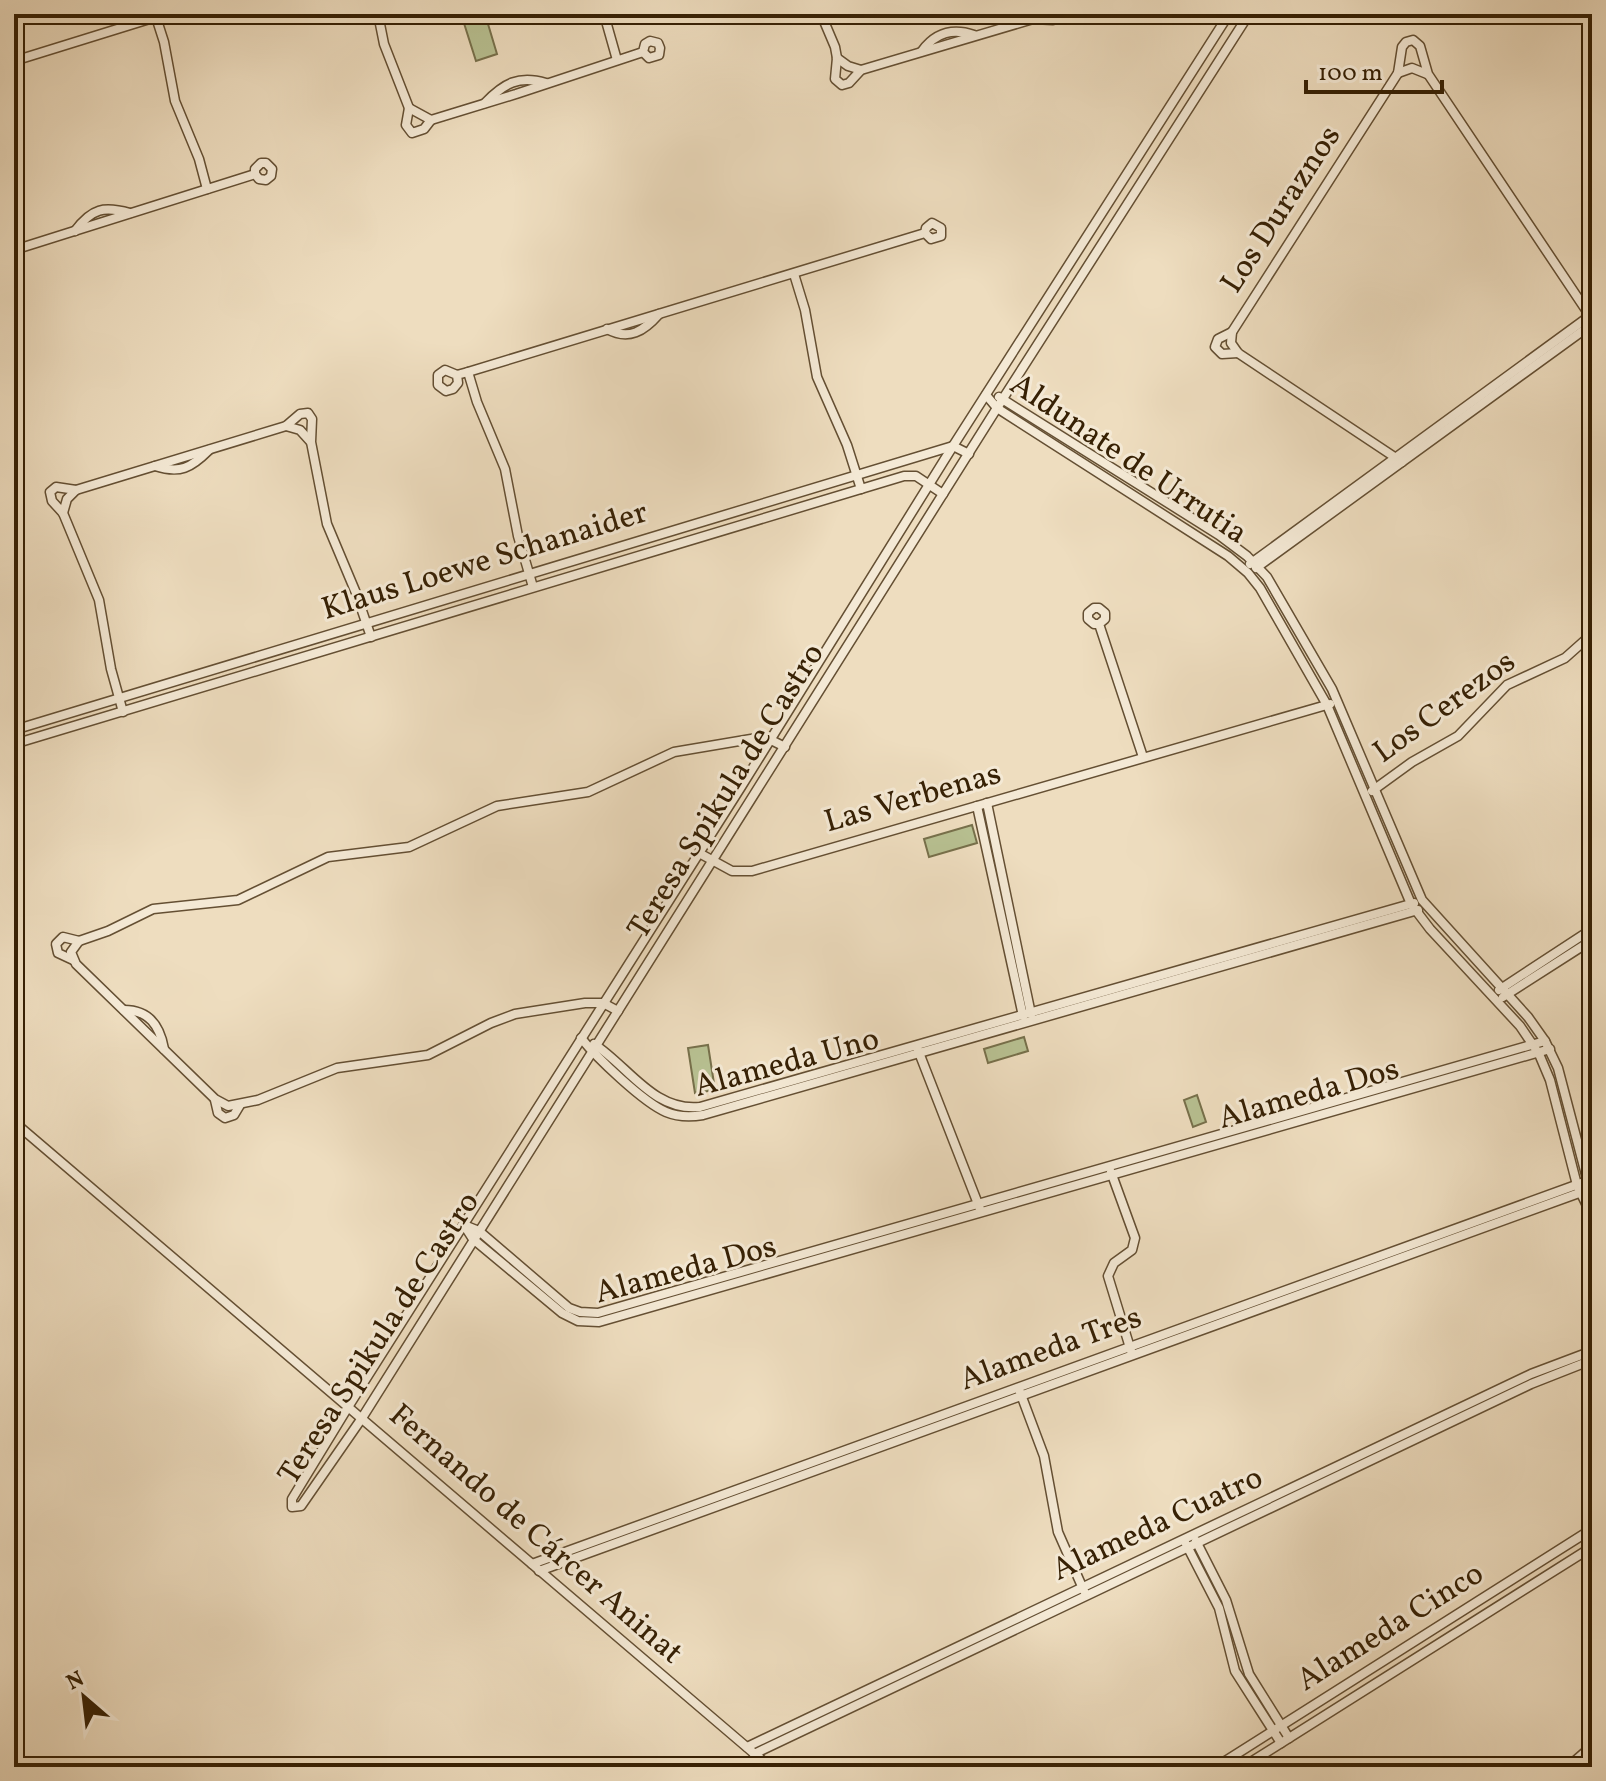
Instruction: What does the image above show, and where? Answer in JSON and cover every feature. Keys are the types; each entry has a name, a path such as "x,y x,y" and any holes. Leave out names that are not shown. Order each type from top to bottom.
{"street":[{"path":"378,14 384,44 409,108 406,125 411,132 420,131 431,120 643,52"},
{"path":"604,14 617,60"},
{"path":"821,14 831,34 837,58 834,76 839,85 847,85 861,70 922,51 932,40 946,32 975,35 1035,16 1051,21 1058,14"},
{"name":"Teresa Spikula de Castro","path":"1229,14 348,1407 292,1499 292,1507 301,1506 362,1418 1003,398 1249,14"},
{"path":"14,61 156,15 175,101 199,159 207,189"},
{"name":"Los Duraznos","path":"1399,459 1238,353 1231,343 1232,332 1398,73 1402,47 1411,40 1420,46 1428,74 1591,318"},
{"path":"837,58 861,70"},
{"path":"1398,73 1412,68 1428,74"},
{"path":"484,103 511,81 527,79 546,83"},
{"path":"409,108 431,120"},
{"path":"1152,136 1165,145"},
{"path":"14,250 255,174"},
{"path":"75,231 88,216 100,210 112,208 131,213"},
{"path":"457,375 607,329 620,335 636,333 659,314 925,233"},
{"path":"794,274 805,310 817,377 861,489"},
{"path":"1246,571 1591,318"},
{"name":"Los Duraznos","path":"1232,332 1216,340 1215,347 1222,354 1238,353"},
{"path":"468,372 505,469 518,536 533,587"},
{"name":"Aldunate de Urrutia","path":"986,395 1003,398 1219,535 1256,564 1274,588 1339,701 1425,904 1548,1045 1558,1068 1590,1187"},
{"name":"Aldunate de Urrutia","path":"986,395 997,408 1208,542 1246,571 1264,593 1327,705 1413,907 1520,1026 1536,1049 1550,1080 1579,1189 1592,1216"},
{"path":"63,513 67,499 76,490 286,426 300,414 308,413 312,419 311,442 327,524 371,637"},
{"path":"286,426 300,430 311,442"},
{"path":"953,446 969,454"},
{"name":"Klaus Loewe Schanaider","path":"14,730 953,446"},
{"path":"154,466 170,471 187,469 209,449"},
{"name":"Klaus Loewe Schanaider","path":"14,744 908,475 916,476 943,494"},
{"path":"76,490 62,486 52,489 50,499 63,513 99,600 123,712"},
{"path":"1099,624 1143,757"},
{"name":"Los Cerezos","path":"1364,795 1458,736 1507,685 1565,658 1592,634"},
{"name":"Las Verbenas","path":"699,853 732,871 752,871 1339,701"},
{"path":"73,960 72,949 79,941 153,909 248,897 328,857 416,844 497,806 588,792 674,752 745,739 769,739 785,747"},
{"path":"982,805 1029,1024"},
{"name":"Alameda Uno","path":"581,1038 654,1105 671,1114 711,1114 1026,1013 1425,904"},
{"name":"Alameda Uno","path":"917,1049 1029,1024 1413,907"},
{"path":"1494,999 1592,929"},
{"path":"79,941 63,937 56,944 58,953 73,960 215,1099 218,1113 225,1118 234,1115 240,1105 337,1068 428,1055 507,1017 579,1004 603,1003 618,1011"},
{"path":"1504,991 1592,940"},
{"path":"124,1010 141,1012 153,1020 164,1050"},
{"name":"Alameda Dos","path":"476,1235 557,1310 571,1318 592,1322 1112,1176 1548,1045"},
{"path":"917,1049 982,1213"},
{"name":"Alameda Dos","path":"464,1225 564,1305 593,1314 1536,1049"},
{"name":"Fernando de Cárcer Aninat","path":"14,1122 770,1767"},
{"path":"1109,1167 1135,1238 1132,1250 1114,1263 1108,1276 1131,1351"},
{"name":"Alameda Tres","path":"536,1567 1590,1187"},
{"name":"Alameda Cuatro","path":"1190,1542 1531,1374 1592,1351"},
{"name":"Alameda Cuatro","path":"750,1750 1531,1384 1592,1360"},
{"path":"1020,1392 1044,1456 1058,1532 1084,1592"},
{"name":"Alameda Cinco","path":"1216,1767 1230,1763 1277,1728 1592,1529"},
{"path":"1190,1542 1229,1608 1245,1667 1285,1740"},
{"name":"Alameda Cinco","path":"1243,1767 1592,1547"},
{"path":"1568,1767 1592,1746"}],"green space":[{"path":"485,14 497,54 476,61 462,17"},
{"path":"972,825 977,843 929,857 924,839"},
{"path":"1024,1037 1028,1051 988,1063 984,1049"},
{"path":"708,1045 715,1090 695,1093 688,1048"},
{"path":"1197,1095 1206,1122 1193,1127 1184,1100"}]}
